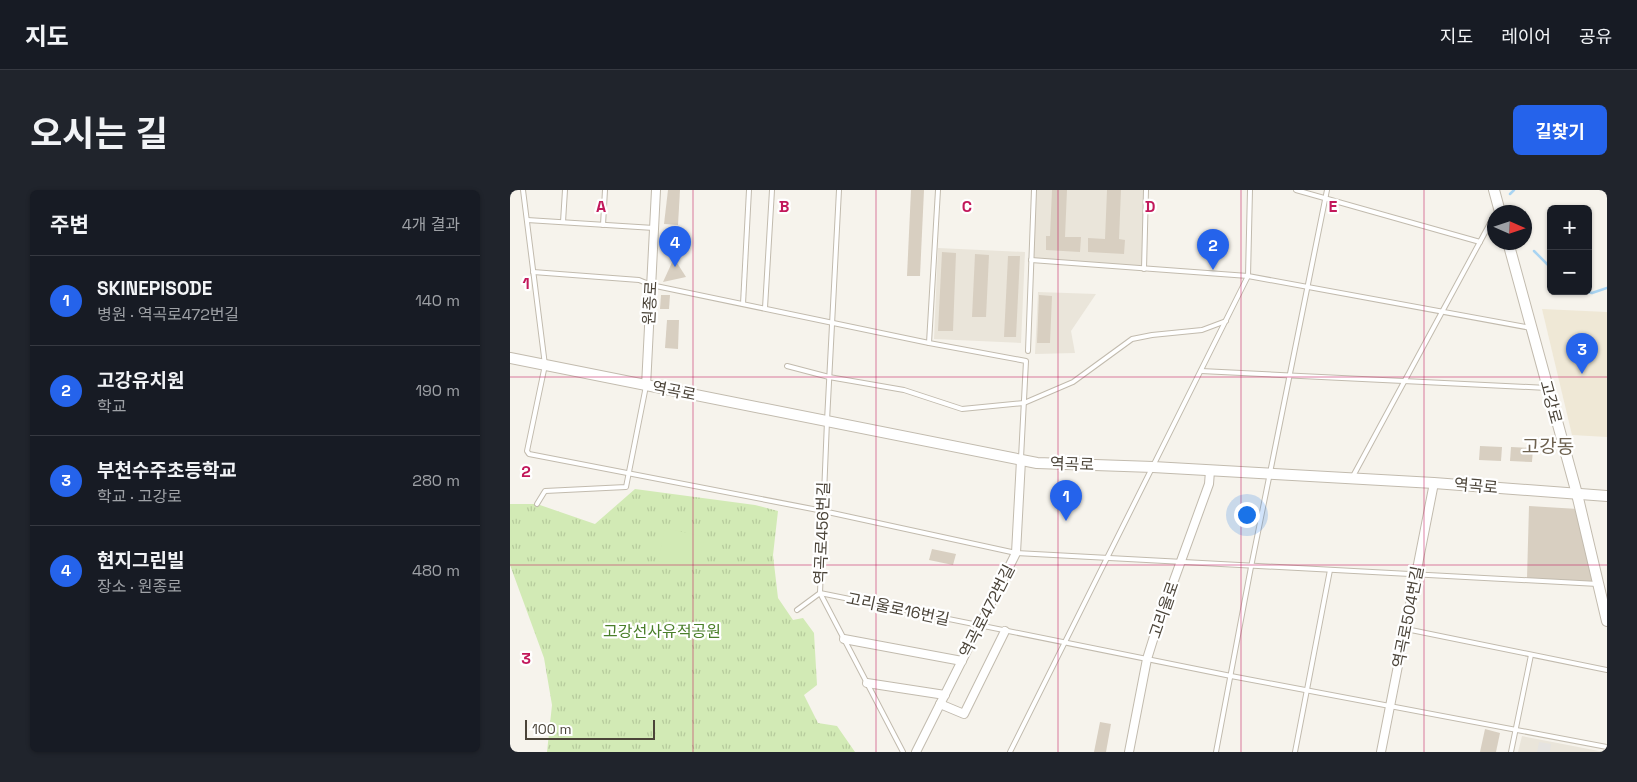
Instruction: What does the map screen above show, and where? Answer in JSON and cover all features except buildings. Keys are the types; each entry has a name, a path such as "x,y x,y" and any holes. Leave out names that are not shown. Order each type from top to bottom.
{"street":[{"name":"원종로","path":"646,386 656,190"},
{"path":"1494,190 1496,205"},
{"name":"고강로","path":"1510,250 1576,494 1607,621"},
{"name":"역곡로","path":"510,358 1037,463 1153,467 1352,478 1607,496"},
{"name":"역곡로472번길","path":"916,752 1016,553 1021,460"},
{"name":"고리울로","path":"1129,752 1147,659 1209,484 1210,471"},
{"name":"역곡로504번길","path":"1381,752 1434,483"},
{"path":"940,704 964,714 1005,631"},
{"path":"844,639 962,661"},
{"path":"867,683 945,695"}],"lane":[{"path":"523,190 545,365 527,451 529,454 823,511 1016,553 1598,584"},
{"path":"563,222 565,190"},
{"path":"603,225 605,190"},
{"path":"743,304 750,190"},
{"path":"765,308 772,190"},
{"name":"역곡로456번길","path":"839,190 820,593 903,752"},
{"path":"930,343 938,190"},
{"path":"1028,351 1034,190"},
{"path":"1144,269 1146,190"},
{"path":"1010,752 1248,276 1250,190"},
{"path":"1296,190 1480,242"},
{"path":"1216,752 1251,566 1327,190"},
{"path":"527,220 654,228"},
{"path":"1352,478 1487,230"},
{"path":"1031,260 1248,276 1531,328"},
{"path":"533,272 639,280 651,285 1026,361 1021,460"},
{"path":"787,366 904,390 962,409 1024,403 1073,382 1132,339 1202,330 1226,321"},
{"path":"1201,371 1547,388"},
{"path":"537,504 545,491 626,487 646,386"},
{"path":"1294,752 1330,570"},
{"path":"797,610 820,593"},
{"name":"고리울로16번길","path":"820,593 1231,676 1607,747"},
{"path":"1405,629 1607,670"},
{"path":"1512,752 1531,655"}],"shaded area":[{"path":"1036,190 1145,190 1142,267 1033,259"},
{"path":"938,248 1025,252 1021,343 934,339"},
{"path":"1038,292 1096,294 1071,331 1075,353 1035,354"},
{"path":"1542,309 1607,312 1607,437 1572,435"},
{"path":"1522,736 1604,752 1518,752"},
{"path":"1539,742 1551,744 1550,752 1537,752"}],"green space":[{"name":"고강선사유적공원","path":"635,489 755,505 778,511 773,555 778,598 793,620 803,618 814,633 817,685 804,695 818,723 837,726 855,752 547,752 552,705 544,658 510,565 510,504 537,504 595,524"},
{"path":"665,528 705,537 697,569 658,561"}],"waterway":[{"path":"1510,194 1514,190"},
{"path":"1534,251 1547,264"},
{"path":"1592,293 1607,288"}],"place":[{"name":"현지그린빌","path":"675,267"},
{"name":"고강유치원","path":"1213,270"},
{"name":"부천수주초등학교","path":"1582,374"},
{"name":"SKINEPISODE","path":"1066,521"}],"district":[{"name":"고강동","path":"1548,446"}]}
